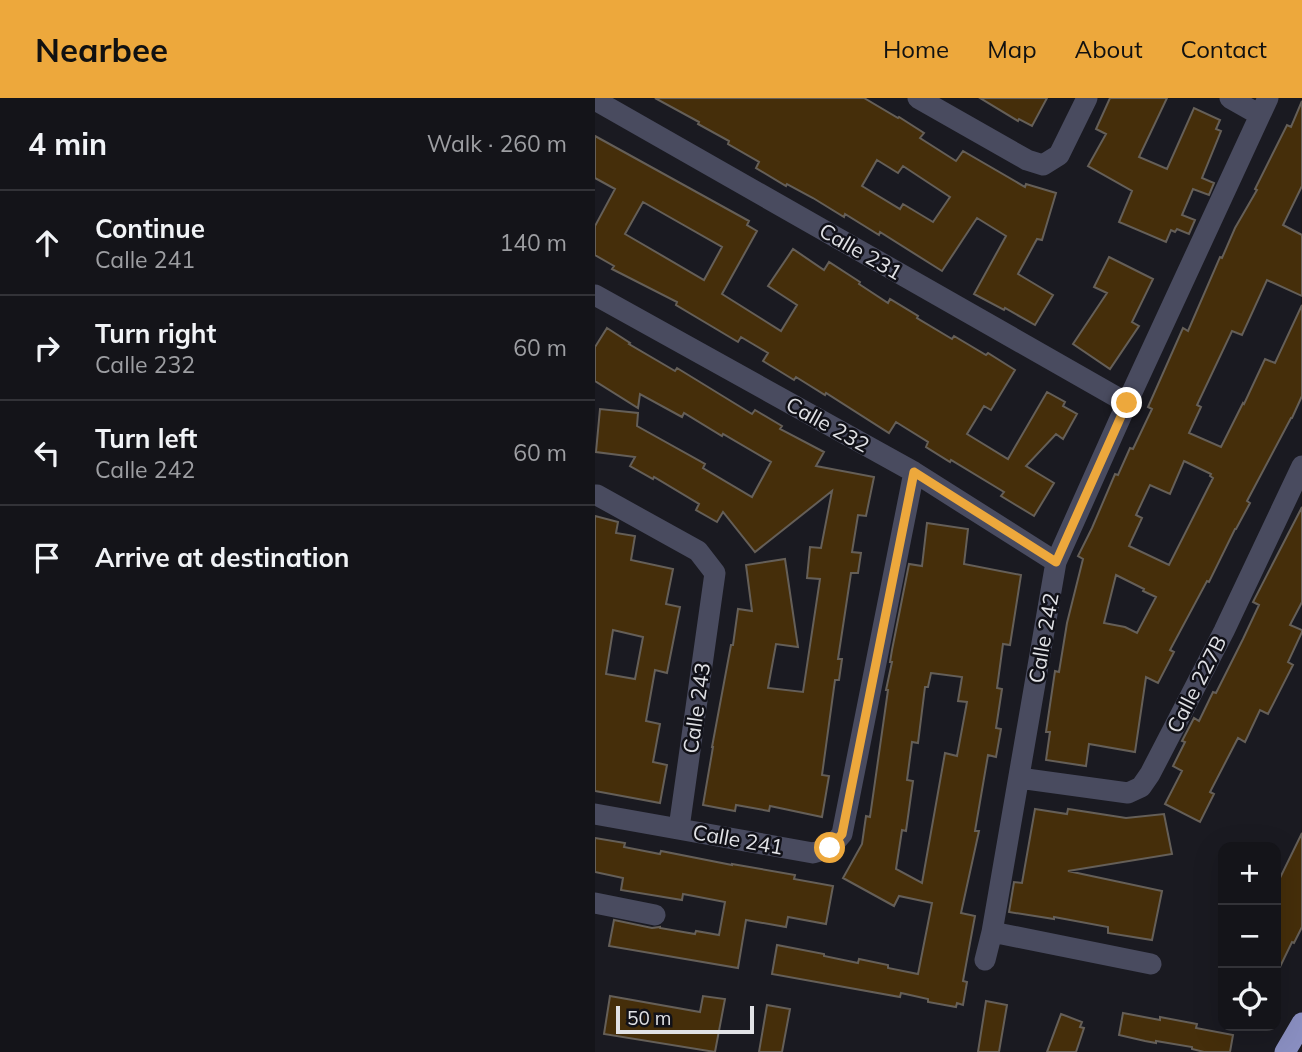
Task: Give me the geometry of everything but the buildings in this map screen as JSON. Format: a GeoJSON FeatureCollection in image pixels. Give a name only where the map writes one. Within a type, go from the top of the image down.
{"type":"FeatureCollection","features":[{"type":"Feature","properties":{"kind":"highway"},"geometry":{"type":"LineString","coordinates":[[1285,1052],[1302,1023]]}},
{"type":"Feature","properties":{"kind":"street"},"geometry":{"type":"LineString","coordinates":[[918,98],[1027,160],[1043,165],[1059,155],[1087,98]]}},
{"type":"Feature","properties":{"kind":"street"},"geometry":{"type":"LineString","coordinates":[[1230,98],[1264,107]]}},
{"type":"Feature","properties":{"kind":"street","name":"Calle 231"},"geometry":{"type":"LineString","coordinates":[[595,100],[1127,403]]}},
{"type":"Feature","properties":{"kind":"street","name":"Calle 242"},"geometry":{"type":"LineString","coordinates":[[985,960],[1056,562],[1264,107]]}},
{"type":"Feature","properties":{"kind":"street","name":"Calle 232"},"geometry":{"type":"LineString","coordinates":[[595,295],[914,472],[1056,562]]}},
{"type":"Feature","properties":{"kind":"street","name":"Calle 227B"},"geometry":{"type":"LineString","coordinates":[[1019,778],[1128,793],[1142,788],[1224,631],[1302,466]]}},
{"type":"Feature","properties":{"kind":"street","name":"Calle 241"},"geometry":{"type":"LineString","coordinates":[[595,814],[813,853],[830,848],[842,834],[914,472]]}},
{"type":"Feature","properties":{"kind":"street","name":"Calle 243"},"geometry":{"type":"LineString","coordinates":[[595,495],[698,551],[715,573],[678,828]]}},
{"type":"Feature","properties":{"kind":"street"},"geometry":{"type":"LineString","coordinates":[[595,903],[655,915]]}},
{"type":"Feature","properties":{"kind":"street"},"geometry":{"type":"LineString","coordinates":[[992,932],[1151,964]]}},
{"type":"Feature","properties":{"kind":"route"},"geometry":{"type":"LineString","coordinates":[[830,848],[842,834],[914,472],[1056,562],[1127,403]]}}]}
